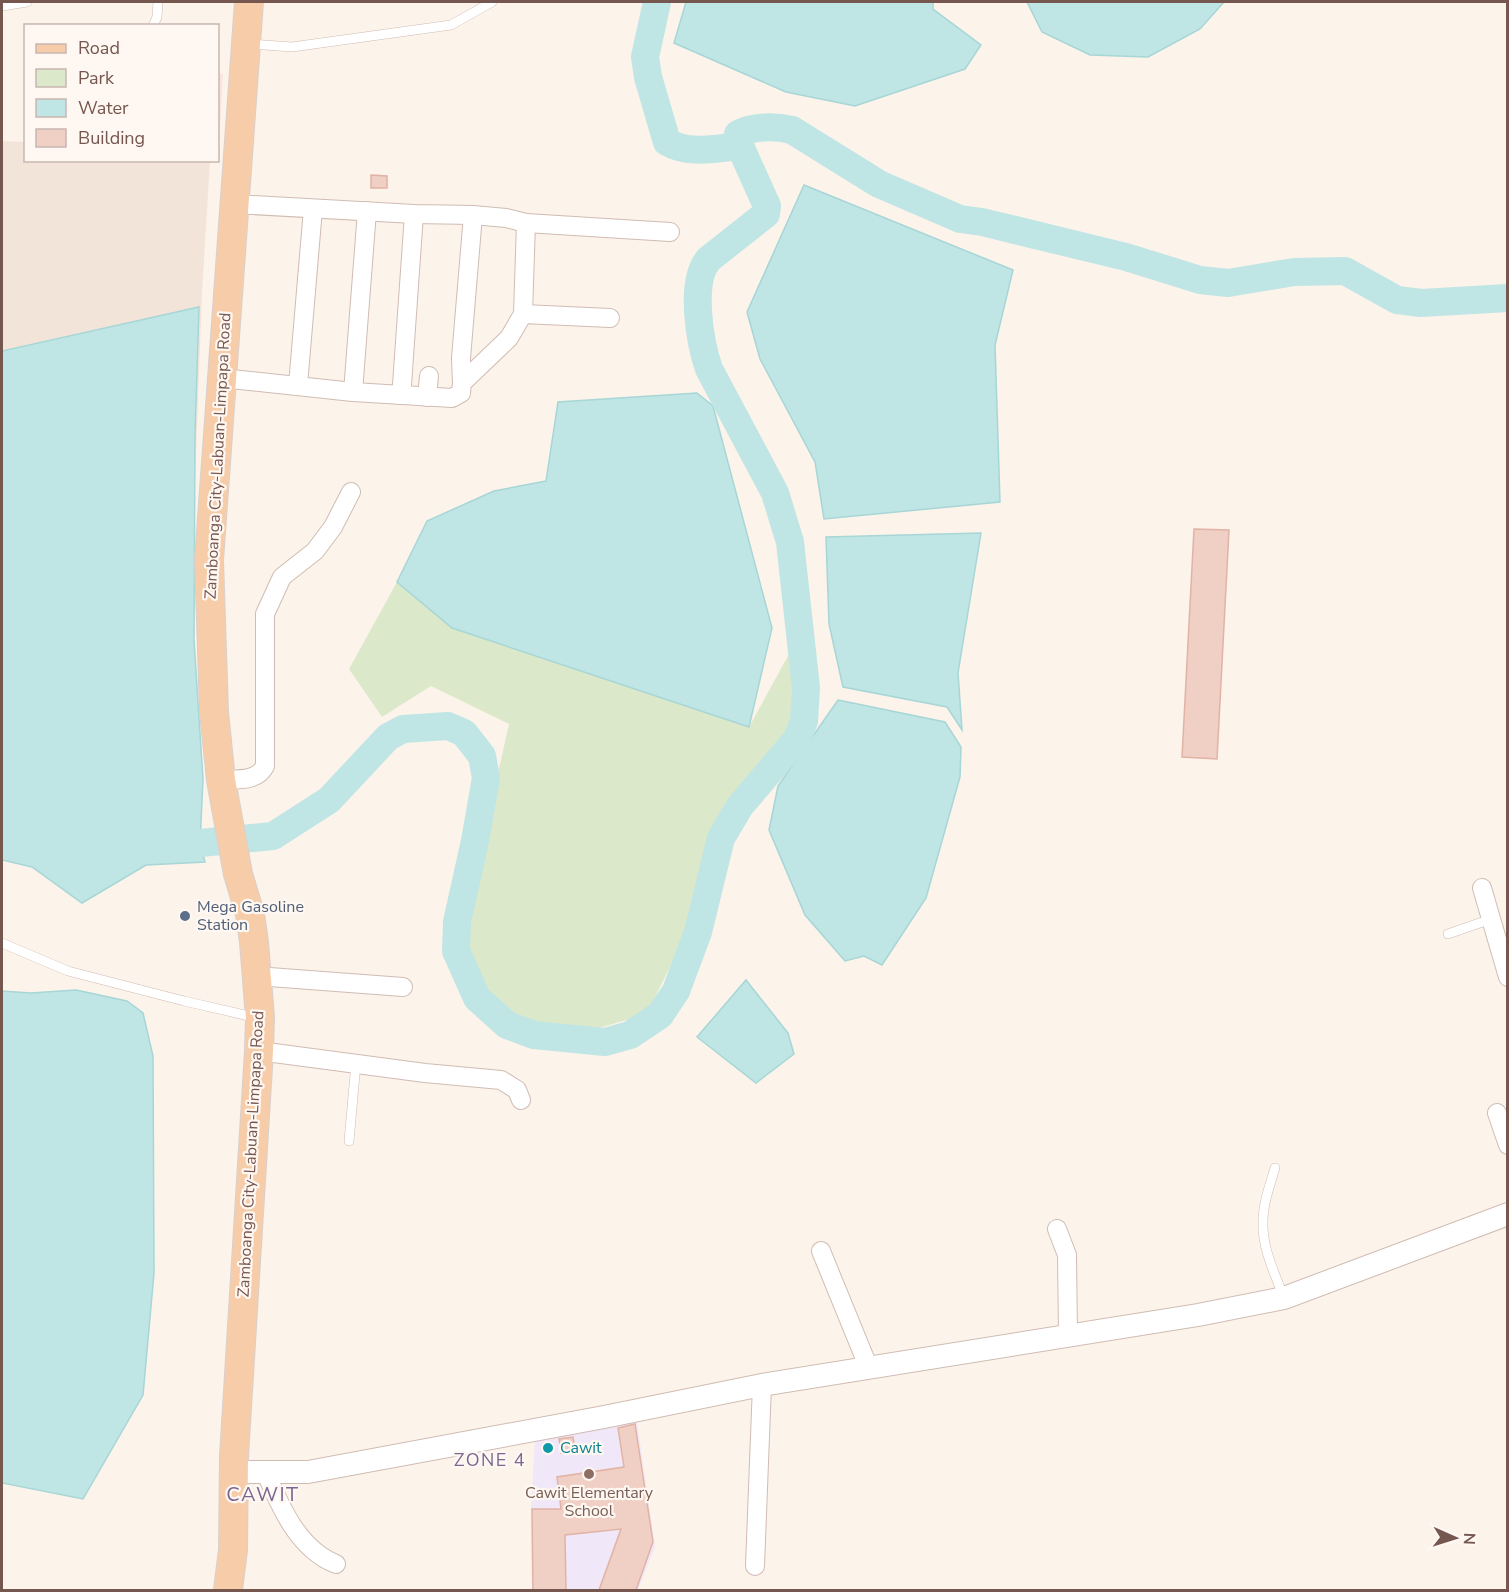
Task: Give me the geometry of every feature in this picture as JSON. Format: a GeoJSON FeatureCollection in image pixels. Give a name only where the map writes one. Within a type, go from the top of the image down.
{"type":"FeatureCollection","features":[{"type":"Feature","properties":{"kind":"main road","name":"Zamboanga City-Labuan-Limpapa Road"},"geometry":{"type":"LineString","coordinates":[[228,1590],[233,1550],[233,1472],[260,1018],[250,914],[238,874],[224,793],[214,712],[210,560],[249,2]]}},
{"type":"Feature","properties":{"kind":"street"},"geometry":{"type":"LineString","coordinates":[[234,204],[473,215],[506,218],[526,223],[670,232]]}},
{"type":"Feature","properties":{"kind":"street"},"geometry":{"type":"LineString","coordinates":[[298,385],[313,209]]}},
{"type":"Feature","properties":{"kind":"street"},"geometry":{"type":"LineString","coordinates":[[353,392],[367,211]]}},
{"type":"Feature","properties":{"kind":"street"},"geometry":{"type":"LineString","coordinates":[[400,395],[414,214]]}},
{"type":"Feature","properties":{"kind":"street"},"geometry":{"type":"LineString","coordinates":[[222,378],[353,392],[427,397],[452,398],[461,393],[461,358],[473,215]]}},
{"type":"Feature","properties":{"kind":"street"},"geometry":{"type":"LineString","coordinates":[[462,383],[509,338],[523,314],[526,223]]}},
{"type":"Feature","properties":{"kind":"street"},"geometry":{"type":"LineString","coordinates":[[523,314],[610,318]]}},
{"type":"Feature","properties":{"kind":"street"},"geometry":{"type":"LineString","coordinates":[[427,397],[429,376]]}},
{"type":"Feature","properties":{"kind":"street"},"geometry":{"type":"LineString","coordinates":[[224,793],[260,775],[266,766],[265,615],[282,577],[315,551],[333,527],[351,492]]}},
{"type":"Feature","properties":{"kind":"street"},"geometry":{"type":"LineString","coordinates":[[1482,888],[1508,977]]}},
{"type":"Feature","properties":{"kind":"street"},"geometry":{"type":"LineString","coordinates":[[256,976],[403,987]]}},
{"type":"Feature","properties":{"kind":"street"},"geometry":{"type":"LineString","coordinates":[[259,1051],[425,1073],[501,1080],[517,1090],[521,1100]]}},
{"type":"Feature","properties":{"kind":"street"},"geometry":{"type":"LineString","coordinates":[[1497,1113],[1508,1145]]}},
{"type":"Feature","properties":{"kind":"street"},"geometry":{"type":"LineString","coordinates":[[233,1472],[308,1472],[868,1366],[1198,1315],[1284,1298],[1508,1214]]}},
{"type":"Feature","properties":{"kind":"street"},"geometry":{"type":"LineString","coordinates":[[1057,1229],[1066,1255],[1068,1335]]}},
{"type":"Feature","properties":{"kind":"street"},"geometry":{"type":"LineString","coordinates":[[821,1251],[868,1366]]}},
{"type":"Feature","properties":{"kind":"street"},"geometry":{"type":"LineString","coordinates":[[755,1566],[762,1385]]}},
{"type":"Feature","properties":{"kind":"street"},"geometry":{"type":"LineString","coordinates":[[265,1471],[290,1521],[315,1553],[336,1564]]}},
{"type":"Feature","properties":{"kind":"lane"},"geometry":{"type":"LineString","coordinates":[[2,6],[27,2]]}},
{"type":"Feature","properties":{"kind":"lane"},"geometry":{"type":"LineString","coordinates":[[154,24],[158,2]]}},
{"type":"Feature","properties":{"kind":"lane"},"geometry":{"type":"LineString","coordinates":[[245,44],[292,47],[452,25],[492,2]]}},
{"type":"Feature","properties":{"kind":"lane"},"geometry":{"type":"LineString","coordinates":[[1448,934],[1491,919]]}},
{"type":"Feature","properties":{"kind":"lane"},"geometry":{"type":"LineString","coordinates":[[2,943],[68,971],[193,1004],[260,1018]]}},
{"type":"Feature","properties":{"kind":"lane"},"geometry":{"type":"LineString","coordinates":[[349,1141],[356,1063]]}},
{"type":"Feature","properties":{"kind":"lane"},"geometry":{"type":"LineString","coordinates":[[1275,1168],[1267,1195],[1263,1223],[1268,1257],[1284,1298]]}},
{"type":"Feature","properties":{"kind":"shaded area"},"geometry":{"type":"Polygon","coordinates":[[[219,73],[223,74],[219,141],[219,73]]]}},
{"type":"Feature","properties":{"kind":"shaded area"},"geometry":{"type":"Polygon","coordinates":[[[2,141],[24,142],[24,162],[210,162],[202,292],[191,591],[2,399],[2,141]]]}},
{"type":"Feature","properties":{"kind":"shaded area","name":"Cawit Elementary School"},"geometry":{"type":"Polygon","coordinates":[[[637,1422],[655,1547],[638,1590],[532,1590],[531,1507],[535,1441],[637,1422]]]}},
{"type":"Feature","properties":{"kind":"green space"},"geometry":{"type":"Polygon","coordinates":[[[397,582],[452,628],[749,727],[794,645],[801,696],[788,731],[715,830],[678,950],[647,1014],[585,1032],[506,1015],[469,963],[470,899],[509,724],[431,686],[382,717],[349,669],[397,582]]]}},
{"type":"Feature","properties":{"kind":"water"},"geometry":{"type":"Polygon","coordinates":[[[686,2],[933,2],[933,9],[981,45],[965,69],[855,106],[786,92],[674,43],[686,2]]]}},
{"type":"Feature","properties":{"kind":"water"},"geometry":{"type":"Polygon","coordinates":[[[1027,2],[1224,2],[1200,29],[1148,57],[1090,55],[1042,32],[1027,2]]]}},
{"type":"Feature","properties":{"kind":"water"},"geometry":{"type":"Polygon","coordinates":[[[804,185],[1013,270],[995,345],[1000,502],[824,519],[815,462],[760,359],[747,312],[804,185]]]}},
{"type":"Feature","properties":{"kind":"water"},"geometry":{"type":"Polygon","coordinates":[[[199,307],[195,434],[194,640],[203,779],[200,843],[205,862],[146,865],[82,903],[32,867],[2,860],[2,351],[199,307]]]}},
{"type":"Feature","properties":{"kind":"water"},"geometry":{"type":"Polygon","coordinates":[[[697,393],[713,406],[772,628],[749,727],[452,628],[397,582],[427,521],[494,491],[546,481],[558,402],[697,393]]]}},
{"type":"Feature","properties":{"kind":"water"},"geometry":{"type":"Polygon","coordinates":[[[981,533],[958,673],[962,730],[947,707],[843,687],[829,624],[826,537],[981,533]]]}},
{"type":"Feature","properties":{"kind":"water"},"geometry":{"type":"Polygon","coordinates":[[[838,700],[945,722],[961,747],[960,777],[926,898],[882,965],[864,956],[845,961],[805,915],[769,830],[778,786],[838,700]]]}},
{"type":"Feature","properties":{"kind":"water"},"geometry":{"type":"Polygon","coordinates":[[[746,980],[788,1033],[794,1054],[756,1083],[697,1037],[746,980]]]}},
{"type":"Feature","properties":{"kind":"water"},"geometry":{"type":"Polygon","coordinates":[[[76,990],[127,1001],[143,1013],[153,1056],[154,1273],[143,1395],[83,1499],[2,1483],[2,991],[31,993],[76,990]]]}},
{"type":"Feature","properties":{"kind":"building"},"geometry":{"type":"Polygon","coordinates":[[[371,175],[387,176],[387,188],[371,188],[371,175]]]}},
{"type":"Feature","properties":{"kind":"building"},"geometry":{"type":"Polygon","coordinates":[[[1194,529],[1229,530],[1217,759],[1182,757],[1194,529]]]}},
{"type":"Feature","properties":{"kind":"building"},"geometry":{"type":"Polygon","coordinates":[[[635,1424],[653,1542],[636,1590],[599,1590],[621,1529],[565,1535],[566,1590],[533,1590],[532,1509],[561,1509],[557,1477],[624,1467],[618,1428],[635,1424]]]}},
{"type":"Feature","properties":{"kind":"building"},"geometry":{"type":"Polygon","coordinates":[[[573,1437],[575,1450],[561,1453],[559,1439],[573,1437]]]}},
{"type":"Feature","properties":{"kind":"waterway"},"geometry":{"type":"LineString","coordinates":[[657,2],[645,57],[648,77],[667,142],[693,150],[740,146]]}},
{"type":"Feature","properties":{"kind":"waterway"},"geometry":{"type":"LineString","coordinates":[[200,843],[273,836],[329,800],[388,737],[403,729],[448,726],[464,733],[482,756],[486,778],[457,922],[456,951],[477,998],[507,1025],[534,1035],[605,1042],[630,1035],[660,1015],[676,991],[698,932],[721,838],[740,806],[797,739],[804,721],[806,688],[790,542],[775,493],[709,369],[702,344],[698,312],[699,282],[709,259],[766,214],[767,206],[740,146],[738,134],[744,131],[764,127],[792,130],[879,184],[960,219],[982,222],[1126,257],[1200,280],[1228,283],[1294,272],[1345,271],[1397,300],[1421,303],[1508,298]]}},
{"type":"Feature","properties":{"kind":"place","name":"Mega Gasoline Station"},"geometry":{"type":"Point","coordinates":[185,916]}},
{"type":"Feature","properties":{"kind":"place","name":"Cawit"},"geometry":{"type":"Point","coordinates":[548,1448]}},
{"type":"Feature","properties":{"kind":"place","name":"Cawit Elementary School"},"geometry":{"type":"Point","coordinates":[589,1474]}},
{"type":"Feature","properties":{"kind":"district","name":"ZONE 4"},"geometry":{"type":"Point","coordinates":[490,1460]}},
{"type":"Feature","properties":{"kind":"district","name":"CAWIT"},"geometry":{"type":"Point","coordinates":[263,1494]}}]}
